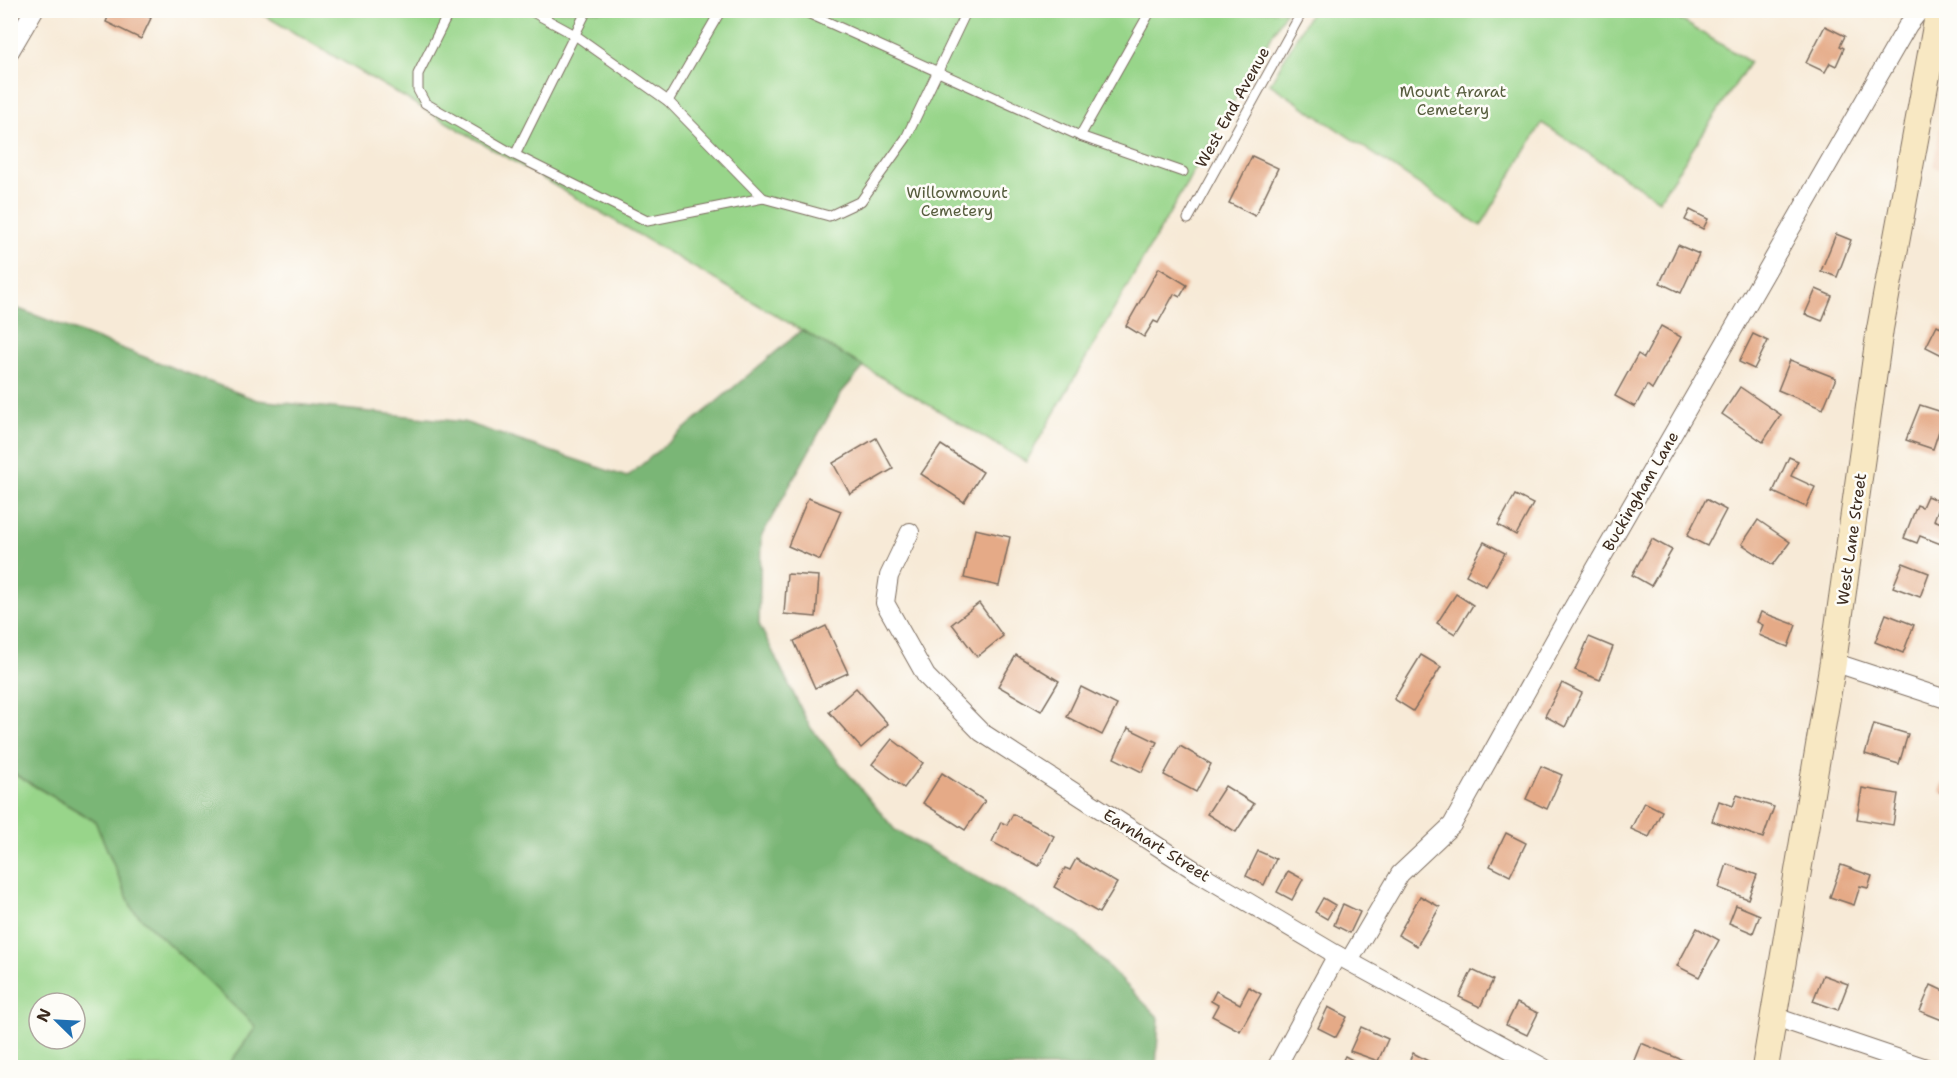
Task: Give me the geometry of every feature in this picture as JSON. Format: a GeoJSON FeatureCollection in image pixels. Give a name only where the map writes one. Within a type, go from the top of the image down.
{"type":"FeatureCollection","features":[{"type":"Feature","properties":{"kind":"street"},"geometry":{"type":"LineString","coordinates":[[10,51],[34,10]]}},
{"type":"Feature","properties":{"kind":"street","name":"Buckingham Lane"},"geometry":{"type":"LineString","coordinates":[[1276,1068],[1343,958],[1400,874],[1452,825],[1591,576],[1908,25],[1920,10]]}},
{"type":"Feature","properties":{"kind":"street","name":"West Lane Street"},"geometry":{"type":"LineString","coordinates":[[1765,1068],[1833,662],[1880,329],[1939,10]]}},
{"type":"Feature","properties":{"kind":"street","name":"Earnhart Street"},"geometry":{"type":"LineString","coordinates":[[909,532],[889,576],[885,603],[926,676],[981,732],[1199,873],[1343,958],[1544,1068]]}},
{"type":"Feature","properties":{"kind":"street"},"geometry":{"type":"LineString","coordinates":[[1833,662],[1947,699]]}},
{"type":"Feature","properties":{"kind":"street"},"geometry":{"type":"LineString","coordinates":[[1775,1017],[1926,1068]]}},
{"type":"Feature","properties":{"kind":"lane"},"geometry":{"type":"LineString","coordinates":[[450,10],[418,74],[418,90],[425,103],[515,155],[646,221],[763,198],[829,216],[861,201],[906,138],[967,10]]}},
{"type":"Feature","properties":{"kind":"lane"},"geometry":{"type":"LineString","coordinates":[[528,10],[575,35],[668,101],[763,198]]}},
{"type":"Feature","properties":{"kind":"lane"},"geometry":{"type":"LineString","coordinates":[[515,155],[587,10]]}},
{"type":"Feature","properties":{"kind":"lane"},"geometry":{"type":"LineString","coordinates":[[668,101],[721,10]]}},
{"type":"Feature","properties":{"kind":"lane"},"geometry":{"type":"LineString","coordinates":[[801,10],[938,74],[1080,136],[1183,172]]}},
{"type":"Feature","properties":{"kind":"lane"},"geometry":{"type":"LineString","coordinates":[[1080,136],[1151,10]]}},
{"type":"Feature","properties":{"kind":"lane","name":"West End Avenue"},"geometry":{"type":"LineString","coordinates":[[1188,219],[1303,10]]}},
{"type":"Feature","properties":{"kind":"shaded area"},"geometry":{"type":"Polygon","coordinates":[[[1946,95],[1946,173],[1933,166],[1946,95]]]}},
{"type":"Feature","properties":{"kind":"green space","name":"Mount Ararat Cemetery"},"geometry":{"type":"Polygon","coordinates":[[[1312,10],[1666,11],[1750,62],[1659,200],[1542,123],[1481,226],[1270,84],[1312,10]]]}},
{"type":"Feature","properties":{"kind":"green space","name":"Willowmount Cemetery"},"geometry":{"type":"Polygon","coordinates":[[[257,11],[1286,11],[1026,462],[257,11]]]}},
{"type":"Feature","properties":{"kind":"green space"},"geometry":{"type":"Polygon","coordinates":[[[11,306],[257,400],[464,422],[627,477],[802,330],[864,367],[842,392],[761,537],[759,624],[810,727],[895,830],[1075,933],[1159,1018],[1156,1067],[227,1067],[256,1027],[133,910],[95,821],[11,772],[11,306]]]}},
{"type":"Feature","properties":{"kind":"green space"},"geometry":{"type":"Polygon","coordinates":[[[10,772],[95,821],[133,910],[257,1027],[227,1067],[11,1067],[10,772]]]}},
{"type":"Feature","properties":{"kind":"building"},"geometry":{"type":"Polygon","coordinates":[[[111,10],[135,10],[151,18],[141,39],[106,22],[111,10]]]}},
{"type":"Feature","properties":{"kind":"building"},"geometry":{"type":"Polygon","coordinates":[[[1825,26],[1845,36],[1840,46],[1844,48],[1836,66],[1830,63],[1825,72],[1806,63],[1825,26]]]}},
{"type":"Feature","properties":{"kind":"building"},"geometry":{"type":"Polygon","coordinates":[[[1252,156],[1278,168],[1255,216],[1229,203],[1252,156]]]}},
{"type":"Feature","properties":{"kind":"building"},"geometry":{"type":"Polygon","coordinates":[[[1690,210],[1708,219],[1703,229],[1685,220],[1690,210]]]}},
{"type":"Feature","properties":{"kind":"building"},"geometry":{"type":"Polygon","coordinates":[[[1836,234],[1851,240],[1837,277],[1821,271],[1836,234]]]}},
{"type":"Feature","properties":{"kind":"building"},"geometry":{"type":"Polygon","coordinates":[[[1678,245],[1699,254],[1681,293],[1660,283],[1678,245]]]}},
{"type":"Feature","properties":{"kind":"building"},"geometry":{"type":"Polygon","coordinates":[[[1159,268],[1187,285],[1180,297],[1174,294],[1158,323],[1154,321],[1144,337],[1126,326],[1159,268]]]}},
{"type":"Feature","properties":{"kind":"building"},"geometry":{"type":"Polygon","coordinates":[[[1816,289],[1832,296],[1822,321],[1805,314],[1816,289]]]}},
{"type":"Feature","properties":{"kind":"building"},"geometry":{"type":"Polygon","coordinates":[[[1937,325],[1946,330],[1946,357],[1926,347],[1937,325]]]}},
{"type":"Feature","properties":{"kind":"building"},"geometry":{"type":"Polygon","coordinates":[[[1661,326],[1681,337],[1652,389],[1647,385],[1635,407],[1615,396],[1638,354],[1644,358],[1661,326]]]}},
{"type":"Feature","properties":{"kind":"building"},"geometry":{"type":"Polygon","coordinates":[[[1753,334],[1768,341],[1754,369],[1739,362],[1753,334]]]}},
{"type":"Feature","properties":{"kind":"building"},"geometry":{"type":"Polygon","coordinates":[[[1790,360],[1836,378],[1823,409],[1778,390],[1790,360]]]}},
{"type":"Feature","properties":{"kind":"building"},"geometry":{"type":"Polygon","coordinates":[[[1740,387],[1781,415],[1763,442],[1722,414],[1740,387]]]}},
{"type":"Feature","properties":{"kind":"building"},"geometry":{"type":"Polygon","coordinates":[[[1920,405],[1945,413],[1933,449],[1906,440],[1920,405]]]}},
{"type":"Feature","properties":{"kind":"building"},"geometry":{"type":"Polygon","coordinates":[[[876,438],[893,469],[850,494],[833,463],[876,438]]]}},
{"type":"Feature","properties":{"kind":"building"},"geometry":{"type":"Polygon","coordinates":[[[941,445],[983,472],[964,502],[921,474],[941,445]]]}},
{"type":"Feature","properties":{"kind":"building"},"geometry":{"type":"Polygon","coordinates":[[[1789,457],[1798,461],[1791,476],[1815,487],[1806,507],[1773,492],[1789,457]]]}},
{"type":"Feature","properties":{"kind":"building"},"geometry":{"type":"Polygon","coordinates":[[[1515,495],[1533,504],[1516,535],[1498,525],[1515,495]]]}},
{"type":"Feature","properties":{"kind":"building"},"geometry":{"type":"Polygon","coordinates":[[[1927,496],[1941,502],[1934,520],[1946,525],[1946,546],[1920,536],[1917,543],[1904,538],[1917,505],[1922,507],[1927,496]]]}},
{"type":"Feature","properties":{"kind":"building"},"geometry":{"type":"Polygon","coordinates":[[[808,498],[841,511],[820,560],[788,546],[808,498]]]}},
{"type":"Feature","properties":{"kind":"building"},"geometry":{"type":"Polygon","coordinates":[[[1706,499],[1726,510],[1707,546],[1687,536],[1706,499]]]}},
{"type":"Feature","properties":{"kind":"building"},"geometry":{"type":"Polygon","coordinates":[[[1758,520],[1790,542],[1773,565],[1742,544],[1758,520]]]}},
{"type":"Feature","properties":{"kind":"building"},"geometry":{"type":"Polygon","coordinates":[[[975,529],[1010,537],[999,586],[964,578],[975,529]]]}},
{"type":"Feature","properties":{"kind":"building"},"geometry":{"type":"Polygon","coordinates":[[[1652,539],[1672,550],[1651,586],[1632,575],[1652,539]]]}},
{"type":"Feature","properties":{"kind":"building"},"geometry":{"type":"Polygon","coordinates":[[[1484,542],[1505,553],[1486,586],[1466,575],[1484,542]]]}},
{"type":"Feature","properties":{"kind":"building"},"geometry":{"type":"Polygon","coordinates":[[[1903,563],[1929,573],[1920,597],[1893,587],[1903,563]]]}},
{"type":"Feature","properties":{"kind":"building"},"geometry":{"type":"Polygon","coordinates":[[[787,574],[819,576],[816,617],[784,614],[787,574]]]}},
{"type":"Feature","properties":{"kind":"building"},"geometry":{"type":"Polygon","coordinates":[[[1456,594],[1473,605],[1455,634],[1437,623],[1456,594]]]}},
{"type":"Feature","properties":{"kind":"building"},"geometry":{"type":"Polygon","coordinates":[[[979,603],[1003,636],[977,657],[952,624],[979,603]]]}},
{"type":"Feature","properties":{"kind":"building"},"geometry":{"type":"Polygon","coordinates":[[[1761,612],[1796,625],[1788,647],[1759,635],[1763,625],[1757,622],[1761,612]]]}},
{"type":"Feature","properties":{"kind":"building"},"geometry":{"type":"Polygon","coordinates":[[[1886,614],[1914,625],[1903,653],[1875,642],[1886,614]]]}},
{"type":"Feature","properties":{"kind":"building"},"geometry":{"type":"Polygon","coordinates":[[[826,626],[848,673],[815,688],[794,641],[826,626]]]}},
{"type":"Feature","properties":{"kind":"building"},"geometry":{"type":"Polygon","coordinates":[[[1589,637],[1613,647],[1600,680],[1575,670],[1589,637]]]}},
{"type":"Feature","properties":{"kind":"building"},"geometry":{"type":"Polygon","coordinates":[[[1016,655],[1059,681],[1041,711],[998,686],[1016,655]]]}},
{"type":"Feature","properties":{"kind":"building"},"geometry":{"type":"Polygon","coordinates":[[[1421,655],[1441,667],[1413,711],[1394,699],[1421,655]]]}},
{"type":"Feature","properties":{"kind":"building"},"geometry":{"type":"Polygon","coordinates":[[[1562,683],[1582,693],[1565,727],[1545,716],[1562,683]]]}},
{"type":"Feature","properties":{"kind":"building"},"geometry":{"type":"Polygon","coordinates":[[[1081,687],[1117,705],[1102,735],[1067,717],[1081,687]]]}},
{"type":"Feature","properties":{"kind":"building"},"geometry":{"type":"Polygon","coordinates":[[[856,688],[888,724],[861,748],[829,712],[856,688]]]}},
{"type":"Feature","properties":{"kind":"building"},"geometry":{"type":"Polygon","coordinates":[[[1874,724],[1908,734],[1899,764],[1865,754],[1874,724]]]}},
{"type":"Feature","properties":{"kind":"building"},"geometry":{"type":"Polygon","coordinates":[[[1128,728],[1157,742],[1142,772],[1114,758],[1128,728]]]}},
{"type":"Feature","properties":{"kind":"building"},"geometry":{"type":"Polygon","coordinates":[[[892,739],[923,763],[904,788],[872,764],[892,739]]]}},
{"type":"Feature","properties":{"kind":"building"},"geometry":{"type":"Polygon","coordinates":[[[1180,746],[1211,764],[1196,792],[1164,775],[1180,746]]]}},
{"type":"Feature","properties":{"kind":"building"},"geometry":{"type":"Polygon","coordinates":[[[1541,766],[1562,775],[1547,809],[1526,799],[1541,766]]]}},
{"type":"Feature","properties":{"kind":"building"},"geometry":{"type":"Polygon","coordinates":[[[942,773],[985,801],[965,830],[923,803],[942,773]]]}},
{"type":"Feature","properties":{"kind":"building"},"geometry":{"type":"Polygon","coordinates":[[[1946,775],[1946,795],[1940,792],[1946,775]]]}},
{"type":"Feature","properties":{"kind":"building"},"geometry":{"type":"Polygon","coordinates":[[[1225,786],[1254,804],[1236,832],[1207,814],[1225,786]]]}},
{"type":"Feature","properties":{"kind":"building"},"geometry":{"type":"Polygon","coordinates":[[[1862,788],[1898,794],[1893,825],[1857,819],[1862,788]]]}},
{"type":"Feature","properties":{"kind":"building"},"geometry":{"type":"Polygon","coordinates":[[[1737,795],[1774,807],[1763,838],[1712,821],[1719,801],[1733,806],[1737,795]]]}},
{"type":"Feature","properties":{"kind":"building"},"geometry":{"type":"Polygon","coordinates":[[[1644,802],[1662,811],[1649,837],[1631,829],[1644,802]]]}},
{"type":"Feature","properties":{"kind":"building"},"geometry":{"type":"Polygon","coordinates":[[[1013,814],[1054,836],[1039,866],[992,842],[1001,822],[1007,825],[1013,814]]]}},
{"type":"Feature","properties":{"kind":"building"},"geometry":{"type":"Polygon","coordinates":[[[1506,833],[1526,843],[1510,876],[1490,866],[1506,833]]]}},
{"type":"Feature","properties":{"kind":"building"},"geometry":{"type":"Polygon","coordinates":[[[1258,851],[1276,859],[1264,885],[1246,876],[1258,851]]]}},
{"type":"Feature","properties":{"kind":"building"},"geometry":{"type":"Polygon","coordinates":[[[1076,859],[1117,883],[1099,913],[1054,887],[1065,868],[1070,870],[1076,859]]]}},
{"type":"Feature","properties":{"kind":"building"},"geometry":{"type":"Polygon","coordinates":[[[1727,864],[1757,875],[1748,899],[1719,888],[1727,864]]]}},
{"type":"Feature","properties":{"kind":"building"},"geometry":{"type":"Polygon","coordinates":[[[1841,865],[1872,876],[1868,888],[1860,886],[1854,905],[1830,897],[1841,865]]]}},
{"type":"Feature","properties":{"kind":"building"},"geometry":{"type":"Polygon","coordinates":[[[1288,871],[1303,879],[1292,900],[1277,892],[1288,871]]]}},
{"type":"Feature","properties":{"kind":"building"},"geometry":{"type":"Polygon","coordinates":[[[1420,896],[1440,907],[1417,946],[1398,935],[1420,896]]]}},
{"type":"Feature","properties":{"kind":"building"},"geometry":{"type":"Polygon","coordinates":[[[1323,898],[1335,905],[1327,919],[1315,912],[1323,898]]]}},
{"type":"Feature","properties":{"kind":"building"},"geometry":{"type":"Polygon","coordinates":[[[1343,904],[1360,912],[1350,933],[1334,925],[1343,904]]]}},
{"type":"Feature","properties":{"kind":"building"},"geometry":{"type":"Polygon","coordinates":[[[1736,905],[1760,915],[1753,933],[1729,923],[1736,905]]]}},
{"type":"Feature","properties":{"kind":"building"},"geometry":{"type":"Polygon","coordinates":[[[1697,928],[1719,940],[1699,977],[1677,966],[1697,928]]]}},
{"type":"Feature","properties":{"kind":"building"},"geometry":{"type":"Polygon","coordinates":[[[1472,970],[1493,980],[1480,1007],[1459,997],[1472,970]]]}},
{"type":"Feature","properties":{"kind":"building"},"geometry":{"type":"Polygon","coordinates":[[[1823,975],[1848,984],[1838,1010],[1813,1001],[1823,975]]]}},
{"type":"Feature","properties":{"kind":"building"},"geometry":{"type":"Polygon","coordinates":[[[1931,985],[1946,992],[1946,1010],[1942,1020],[1920,1011],[1931,985]]]}},
{"type":"Feature","properties":{"kind":"building"},"geometry":{"type":"Polygon","coordinates":[[[1249,987],[1261,994],[1240,1031],[1212,1016],[1218,1005],[1211,1001],[1216,991],[1240,1004],[1249,987]]]}},
{"type":"Feature","properties":{"kind":"building"},"geometry":{"type":"Polygon","coordinates":[[[1517,1003],[1538,1013],[1527,1035],[1506,1025],[1517,1003]]]}},
{"type":"Feature","properties":{"kind":"building"},"geometry":{"type":"Polygon","coordinates":[[[1328,1007],[1347,1017],[1336,1037],[1318,1028],[1328,1007]]]}},
{"type":"Feature","properties":{"kind":"building"},"geometry":{"type":"Polygon","coordinates":[[[1361,1027],[1388,1039],[1378,1061],[1350,1051],[1361,1027]]]}},
{"type":"Feature","properties":{"kind":"building"},"geometry":{"type":"Polygon","coordinates":[[[1641,1043],[1687,1062],[1684,1068],[1644,1068],[1633,1063],[1641,1043]]]}},
{"type":"Feature","properties":{"kind":"building"},"geometry":{"type":"Polygon","coordinates":[[[1413,1053],[1441,1068],[1406,1068],[1413,1053]]]}},
{"type":"Feature","properties":{"kind":"building"},"geometry":{"type":"Polygon","coordinates":[[[1345,1056],[1360,1064],[1358,1068],[1339,1068],[1345,1056]]]}}]}
